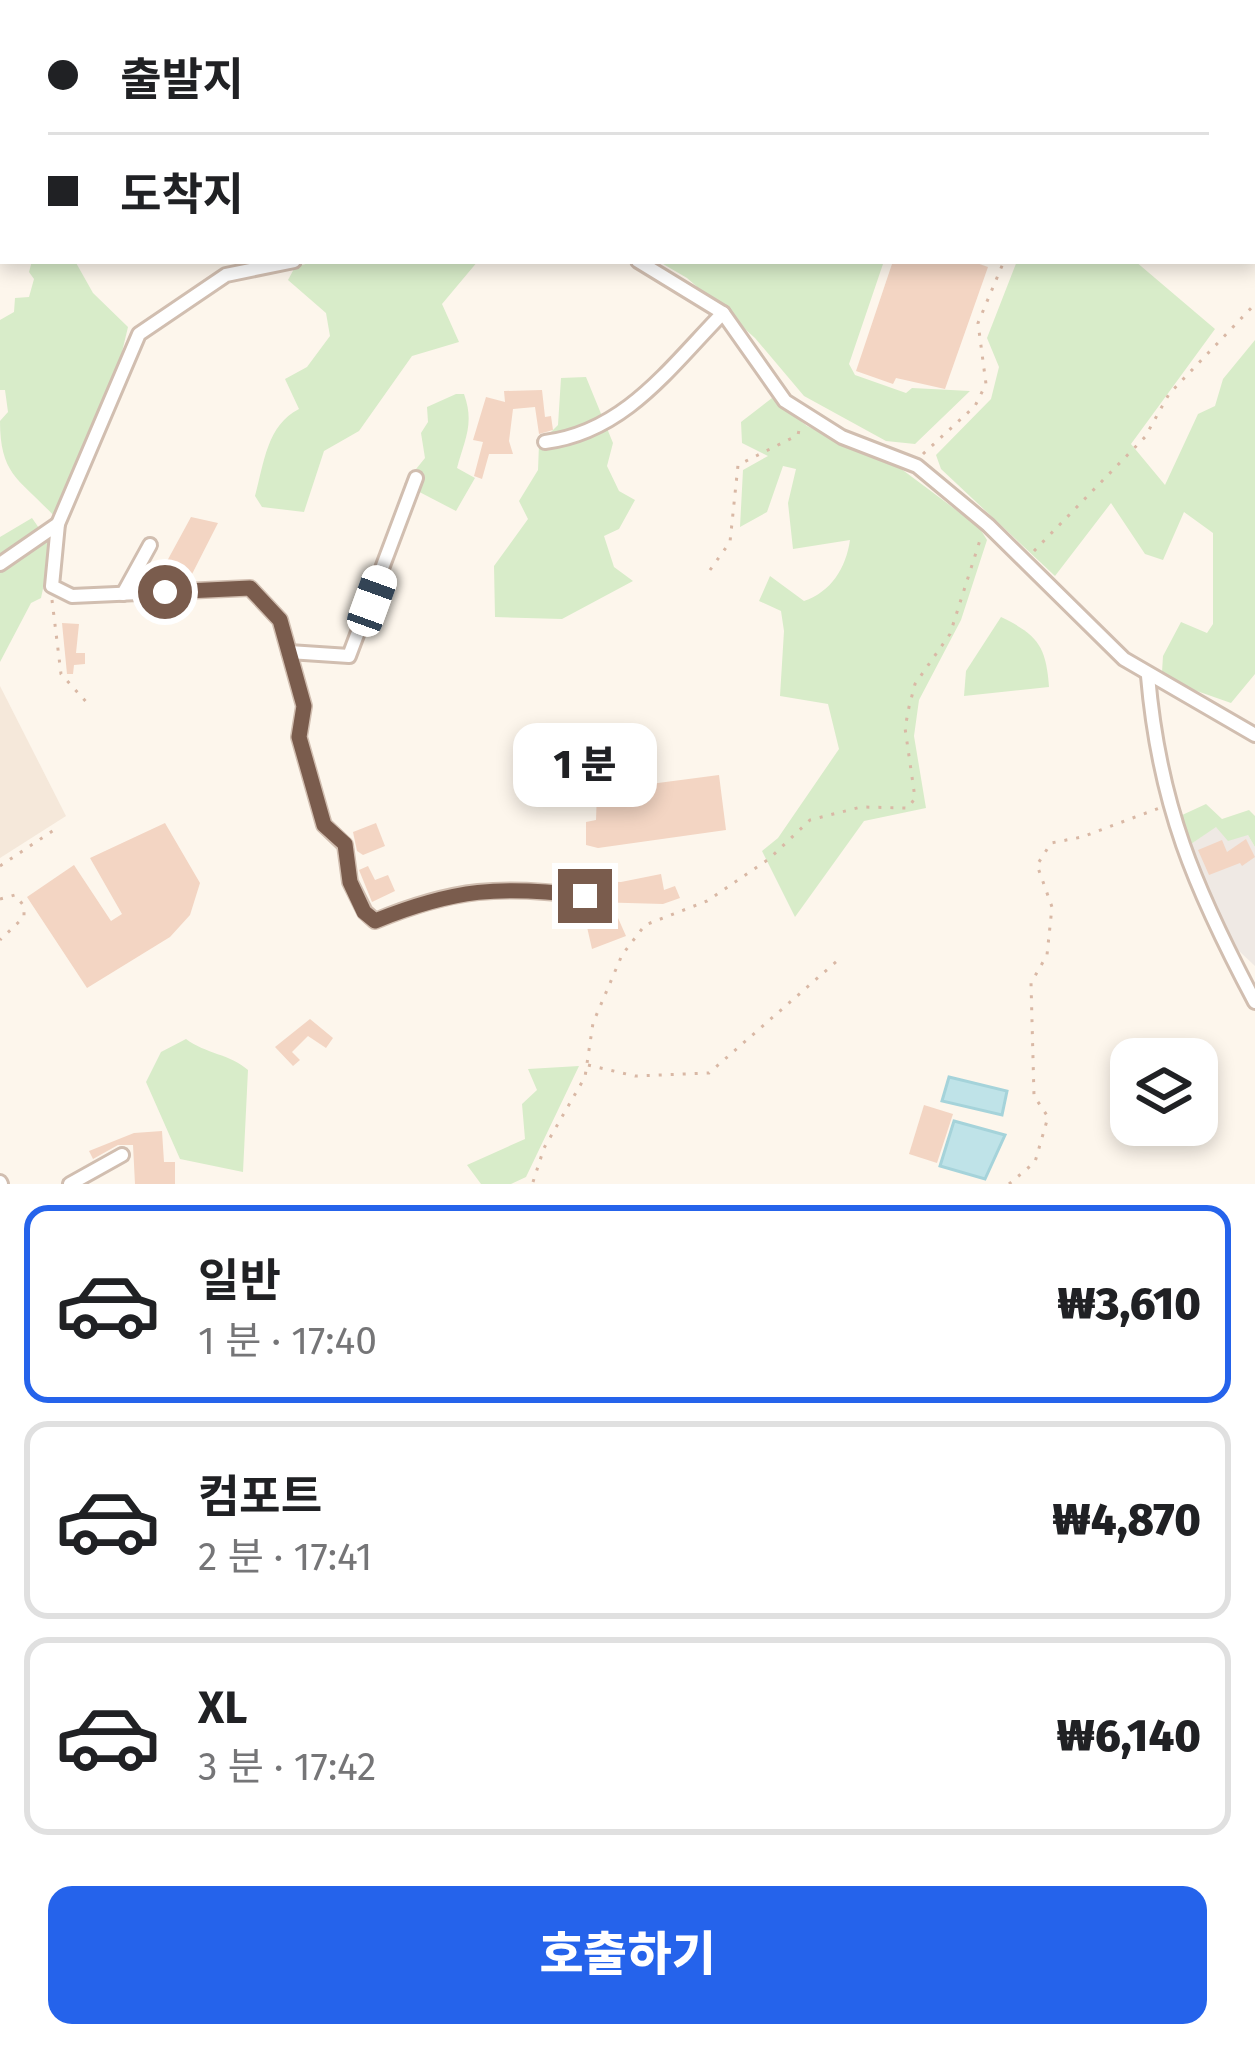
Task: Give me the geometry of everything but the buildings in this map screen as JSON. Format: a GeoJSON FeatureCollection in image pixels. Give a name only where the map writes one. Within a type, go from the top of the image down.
{"type":"FeatureCollection","features":[{"type":"Feature","properties":{"kind":"street"},"geometry":{"type":"LineString","coordinates":[[279,264],[226,275],[140,334],[58,524],[52,586],[72,596],[250,588],[280,620],[304,706],[299,737],[324,825],[345,844],[350,882],[364,912],[375,921],[434,897],[517,887],[585,896]]}},
{"type":"Feature","properties":{"kind":"street"},"geometry":{"type":"LineString","coordinates":[[643,264],[723,313],[785,401],[842,437],[917,466],[988,525],[1124,659],[1255,735]]}},
{"type":"Feature","properties":{"kind":"street"},"geometry":{"type":"LineString","coordinates":[[545,442],[597,430],[623,414],[723,313]]}},
{"type":"Feature","properties":{"kind":"street"},"geometry":{"type":"LineString","coordinates":[[289,652],[349,656],[416,478]]}},
{"type":"Feature","properties":{"kind":"street"},"geometry":{"type":"LineString","coordinates":[[0,564],[58,524]]}},
{"type":"Feature","properties":{"kind":"street"},"geometry":{"type":"LineString","coordinates":[[123,593],[150,545]]}},
{"type":"Feature","properties":{"kind":"street"},"geometry":{"type":"LineString","coordinates":[[1148,676],[1154,748],[1169,804],[1203,904],[1255,1002]]}},
{"type":"Feature","properties":{"kind":"street"},"geometry":{"type":"LineString","coordinates":[[70,1184],[122,1155]]}},
{"type":"Feature","properties":{"kind":"path"},"geometry":{"type":"LineString","coordinates":[[917,466],[925,448],[975,406],[986,384],[978,323],[1003,264]]}},
{"type":"Feature","properties":{"kind":"path"},"geometry":{"type":"LineString","coordinates":[[1025,561],[1145,437],[1169,394],[1255,304]]}},
{"type":"Feature","properties":{"kind":"path"},"geometry":{"type":"LineString","coordinates":[[710,570],[730,542],[738,465],[798,435],[802,412]]}},
{"type":"Feature","properties":{"kind":"path"},"geometry":{"type":"LineString","coordinates":[[533,1182],[544,1148],[585,1077],[593,1022],[622,955],[645,926],[707,901],[769,859],[811,820],[861,807],[908,808],[915,798],[905,728],[912,695],[950,634],[980,537],[988,525]]}},
{"type":"Feature","properties":{"kind":"path"},"geometry":{"type":"LineString","coordinates":[[52,586],[61,674],[89,705]]}},
{"type":"Feature","properties":{"kind":"path"},"geometry":{"type":"LineString","coordinates":[[1010,1184],[1035,1162],[1048,1117],[1034,1096],[1031,983],[1047,955],[1052,907],[1037,866],[1051,843],[1082,837],[1169,804]]}},
{"type":"Feature","properties":{"kind":"path"},"geometry":{"type":"LineString","coordinates":[[0,866],[57,828]]}},
{"type":"Feature","properties":{"kind":"path"},"geometry":{"type":"LineString","coordinates":[[0,898],[15,895],[24,906],[24,917],[0,940]]}},
{"type":"Feature","properties":{"kind":"path"},"geometry":{"type":"LineString","coordinates":[[586,1064],[635,1076],[709,1073],[837,961]]}},
{"type":"Feature","properties":{"kind":"shaded area"},"geometry":{"type":"Polygon","coordinates":[[[0,686],[66,816],[0,858],[0,686]]]}},
{"type":"Feature","properties":{"kind":"shaded area"},"geometry":{"type":"Polygon","coordinates":[[[1216,826],[1248,835],[1255,847],[1255,966],[1238,950],[1202,881],[1191,844],[1216,826]]]}},
{"type":"Feature","properties":{"kind":"green space"},"geometry":{"type":"Polygon","coordinates":[[[31,264],[77,264],[93,293],[128,327],[116,377],[54,516],[14,475],[1,439],[0,421],[8,412],[5,390],[0,390],[0,320],[14,312],[15,298],[29,297],[34,279],[29,272],[31,264]]]}},
{"type":"Feature","properties":{"kind":"green space"},"geometry":{"type":"Polygon","coordinates":[[[475,264],[442,304],[459,342],[412,356],[359,431],[324,451],[304,512],[262,507],[255,496],[273,435],[299,409],[285,379],[307,367],[330,336],[326,313],[288,280],[295,267],[475,264]]]}},
{"type":"Feature","properties":{"kind":"green space"},"geometry":{"type":"Polygon","coordinates":[[[663,264],[883,264],[849,364],[855,375],[906,393],[912,388],[970,391],[915,444],[886,441],[804,396],[755,338],[687,278],[663,264]]]}},
{"type":"Feature","properties":{"kind":"green space"},"geometry":{"type":"Polygon","coordinates":[[[1016,264],[1139,264],[1215,329],[1131,444],[1165,485],[1198,414],[1215,406],[1223,379],[1255,340],[1255,674],[1231,703],[1162,672],[1163,656],[1181,622],[1207,633],[1213,624],[1213,533],[1184,512],[1163,560],[1145,554],[1111,503],[1055,576],[941,469],[936,455],[991,399],[999,367],[987,338],[1016,264]]]}},
{"type":"Feature","properties":{"kind":"green space"},"geometry":{"type":"Polygon","coordinates":[[[586,377],[613,443],[607,466],[619,491],[635,500],[619,529],[604,536],[614,567],[633,581],[562,619],[495,617],[494,566],[528,519],[519,501],[538,470],[539,444],[558,425],[561,378],[586,377]]]}},
{"type":"Feature","properties":{"kind":"green space"},"geometry":{"type":"Polygon","coordinates":[[[464,394],[469,414],[457,468],[475,478],[456,511],[404,484],[425,458],[421,433],[428,422],[427,407],[464,394]]]}},
{"type":"Feature","properties":{"kind":"green space"},"geometry":{"type":"Polygon","coordinates":[[[772,398],[807,426],[900,468],[979,527],[987,540],[961,620],[919,700],[914,736],[926,808],[864,821],[795,917],[762,851],[778,838],[839,749],[828,704],[780,696],[781,611],[759,601],[770,576],[804,601],[822,592],[841,569],[850,540],[793,549],[788,503],[796,469],[783,466],[767,512],[740,527],[743,470],[768,456],[742,443],[741,422],[772,398]]]}},
{"type":"Feature","properties":{"kind":"green space"},"geometry":{"type":"Polygon","coordinates":[[[32,518],[52,547],[41,598],[31,603],[0,662],[0,537],[32,518]]]}},
{"type":"Feature","properties":{"kind":"green space"},"geometry":{"type":"Polygon","coordinates":[[[1001,617],[1038,643],[1049,687],[964,696],[966,671],[1001,617]]]}},
{"type":"Feature","properties":{"kind":"green space"},"geometry":{"type":"Polygon","coordinates":[[[1206,804],[1222,819],[1249,810],[1255,816],[1255,847],[1248,835],[1228,841],[1216,827],[1191,844],[1180,816],[1206,804]]]}},
{"type":"Feature","properties":{"kind":"green space"},"geometry":{"type":"Polygon","coordinates":[[[186,1039],[248,1070],[243,1172],[180,1159],[146,1082],[161,1052],[186,1039]]]}},
{"type":"Feature","properties":{"kind":"green space"},"geometry":{"type":"Polygon","coordinates":[[[579,1066],[526,1177],[511,1184],[481,1184],[467,1165],[525,1139],[522,1104],[537,1090],[528,1069],[579,1066]]]}},
{"type":"Feature","properties":{"kind":"water"},"geometry":{"type":"Polygon","coordinates":[[[949,1077],[1007,1091],[1002,1115],[942,1101],[949,1077]]]}},
{"type":"Feature","properties":{"kind":"water"},"geometry":{"type":"Polygon","coordinates":[[[954,1121],[1005,1135],[985,1179],[940,1166],[954,1121]]]}},
{"type":"Feature","properties":{"kind":"route"},"geometry":{"type":"LineString","coordinates":[[165,592],[250,588],[280,620],[304,706],[299,737],[324,825],[345,844],[350,882],[364,912],[375,921],[434,897],[517,887],[585,896]]}}]}
